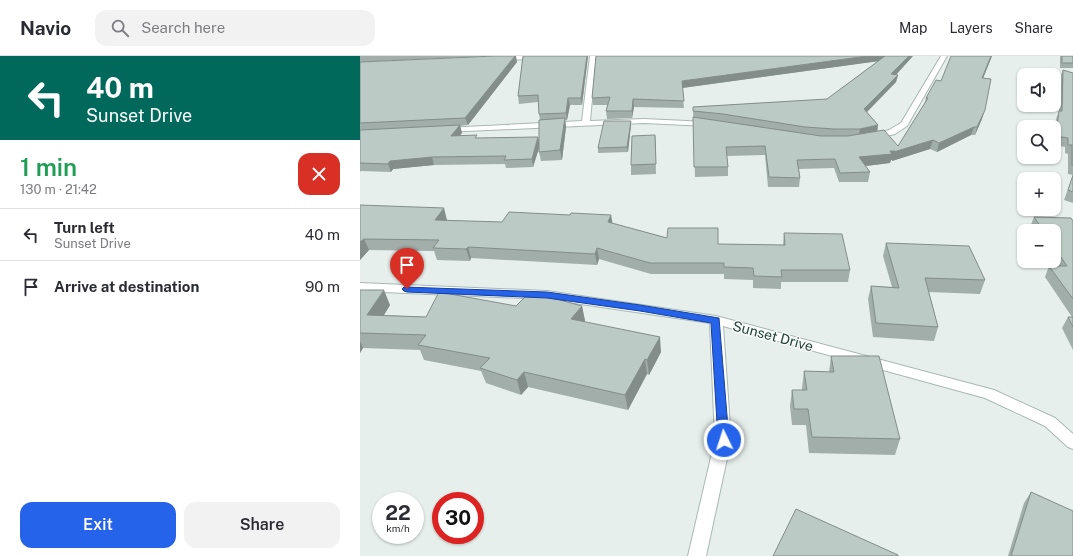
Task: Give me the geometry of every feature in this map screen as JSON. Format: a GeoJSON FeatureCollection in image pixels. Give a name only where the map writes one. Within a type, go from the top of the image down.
{"type":"FeatureCollection","features":[{"type":"Feature","properties":{"kind":"street"},"geometry":{"type":"LineString","coordinates":[[491,59],[568,56]]}},
{"type":"Feature","properties":{"kind":"street"},"geometry":{"type":"LineString","coordinates":[[586,123],[593,56]]}},
{"type":"Feature","properties":{"kind":"street"},"geometry":{"type":"LineString","coordinates":[[860,140],[892,132],[904,124],[944,56]]}},
{"type":"Feature","properties":{"kind":"street"},"geometry":{"type":"LineString","coordinates":[[438,131],[586,123],[674,121],[720,126]]}},
{"type":"Feature","properties":{"kind":"street","name":"Sunset Drive"},"geometry":{"type":"LineString","coordinates":[[360,287],[547,295],[716,320],[989,394],[1050,422],[1073,443]]}},
{"type":"Feature","properties":{"kind":"street"},"geometry":{"type":"LineString","coordinates":[[698,556],[724,440],[716,320]]}},
{"type":"Feature","properties":{"kind":"building"},"geometry":{"type":"Polygon","coordinates":[[[515,56],[465,118],[360,123],[360,62],[515,56]]]}},
{"type":"Feature","properties":{"kind":"building"},"geometry":{"type":"Polygon","coordinates":[[[523,56],[587,56],[581,98],[568,98],[566,113],[539,114],[538,95],[518,96],[523,56]]]}},
{"type":"Feature","properties":{"kind":"building"},"geometry":{"type":"Polygon","coordinates":[[[596,56],[868,56],[682,81],[684,101],[633,99],[632,111],[606,111],[610,97],[592,98],[596,56]]]}},
{"type":"Feature","properties":{"kind":"building"},"geometry":{"type":"Polygon","coordinates":[[[885,56],[909,56],[891,74],[898,75],[864,109],[878,125],[860,129],[805,127],[723,114],[693,111],[693,107],[827,99],[885,56]]]}},
{"type":"Feature","properties":{"kind":"building"},"geometry":{"type":"Polygon","coordinates":[[[951,56],[991,56],[982,78],[991,79],[985,110],[977,127],[939,143],[933,140],[894,152],[895,151],[890,151],[892,154],[859,157],[870,172],[840,173],[835,159],[797,160],[800,178],[769,177],[765,146],[726,147],[728,167],[694,167],[693,117],[821,136],[848,136],[884,130],[898,146],[928,98],[926,98],[936,80],[941,81],[951,56]]]}},
{"type":"Feature","properties":{"kind":"building"},"geometry":{"type":"Polygon","coordinates":[[[1062,56],[1073,56],[1073,63],[1062,63],[1062,56]]]}},
{"type":"Feature","properties":{"kind":"building"},"geometry":{"type":"Polygon","coordinates":[[[1063,70],[1073,73],[1073,166],[1072,145],[1068,145],[1068,138],[1061,137],[1061,120],[1058,120],[1059,112],[1062,111],[1063,70]]]}},
{"type":"Feature","properties":{"kind":"building"},"geometry":{"type":"Polygon","coordinates":[[[565,118],[560,150],[539,152],[539,120],[565,118]]]}},
{"type":"Feature","properties":{"kind":"building"},"geometry":{"type":"Polygon","coordinates":[[[604,121],[631,121],[627,147],[598,148],[604,121]]]}},
{"type":"Feature","properties":{"kind":"building"},"geometry":{"type":"Polygon","coordinates":[[[460,125],[451,136],[477,135],[475,138],[538,137],[532,159],[504,160],[506,156],[432,157],[390,161],[388,164],[360,163],[360,130],[460,125]]]}},
{"type":"Feature","properties":{"kind":"building"},"geometry":{"type":"Polygon","coordinates":[[[655,135],[656,164],[631,165],[632,136],[655,135]]]}},
{"type":"Feature","properties":{"kind":"building"},"geometry":{"type":"Polygon","coordinates":[[[1073,175],[1073,192],[1068,190],[1073,175]]]}},
{"type":"Feature","properties":{"kind":"building"},"geometry":{"type":"Polygon","coordinates":[[[360,205],[444,208],[435,220],[502,222],[509,212],[570,215],[571,213],[611,215],[608,222],[667,238],[668,228],[718,228],[718,244],[785,245],[784,233],[842,234],[850,270],[781,270],[782,277],[754,276],[753,268],[724,267],[724,263],[650,263],[597,248],[595,254],[468,247],[466,249],[433,248],[439,240],[364,239],[360,242],[360,205]]]}},
{"type":"Feature","properties":{"kind":"building"},"geometry":{"type":"Polygon","coordinates":[[[1034,217],[1071,218],[1073,221],[1073,299],[1050,268],[1061,268],[1061,266],[1067,266],[1061,257],[1061,224],[1039,224],[1034,217]]]}},
{"type":"Feature","properties":{"kind":"building"},"geometry":{"type":"Polygon","coordinates":[[[886,243],[969,246],[985,280],[925,278],[938,327],[876,323],[871,286],[899,288],[886,243]]]}},
{"type":"Feature","properties":{"kind":"building"},"geometry":{"type":"Polygon","coordinates":[[[360,290],[384,290],[367,315],[426,317],[439,292],[516,306],[530,292],[582,306],[571,319],[660,337],[647,360],[645,359],[625,395],[524,372],[517,380],[480,368],[490,358],[418,345],[426,335],[360,333],[360,290]]]}},
{"type":"Feature","properties":{"kind":"building"},"geometry":{"type":"Polygon","coordinates":[[[1068,317],[1073,317],[1073,327],[1068,317]]]}},
{"type":"Feature","properties":{"kind":"building"},"geometry":{"type":"Polygon","coordinates":[[[831,356],[879,356],[900,439],[812,437],[808,409],[794,409],[792,390],[807,390],[804,371],[834,372],[831,356]]]}},
{"type":"Feature","properties":{"kind":"building"},"geometry":{"type":"Polygon","coordinates":[[[1031,492],[1073,511],[1073,556],[1011,556],[1031,492]]]}},
{"type":"Feature","properties":{"kind":"building"},"geometry":{"type":"Polygon","coordinates":[[[796,509],[898,555],[898,556],[773,556],[796,509]]]}},
{"type":"Feature","properties":{"kind":"route"},"geometry":{"type":"LineString","coordinates":[[407,289],[547,295],[716,320],[724,440]]}}]}
